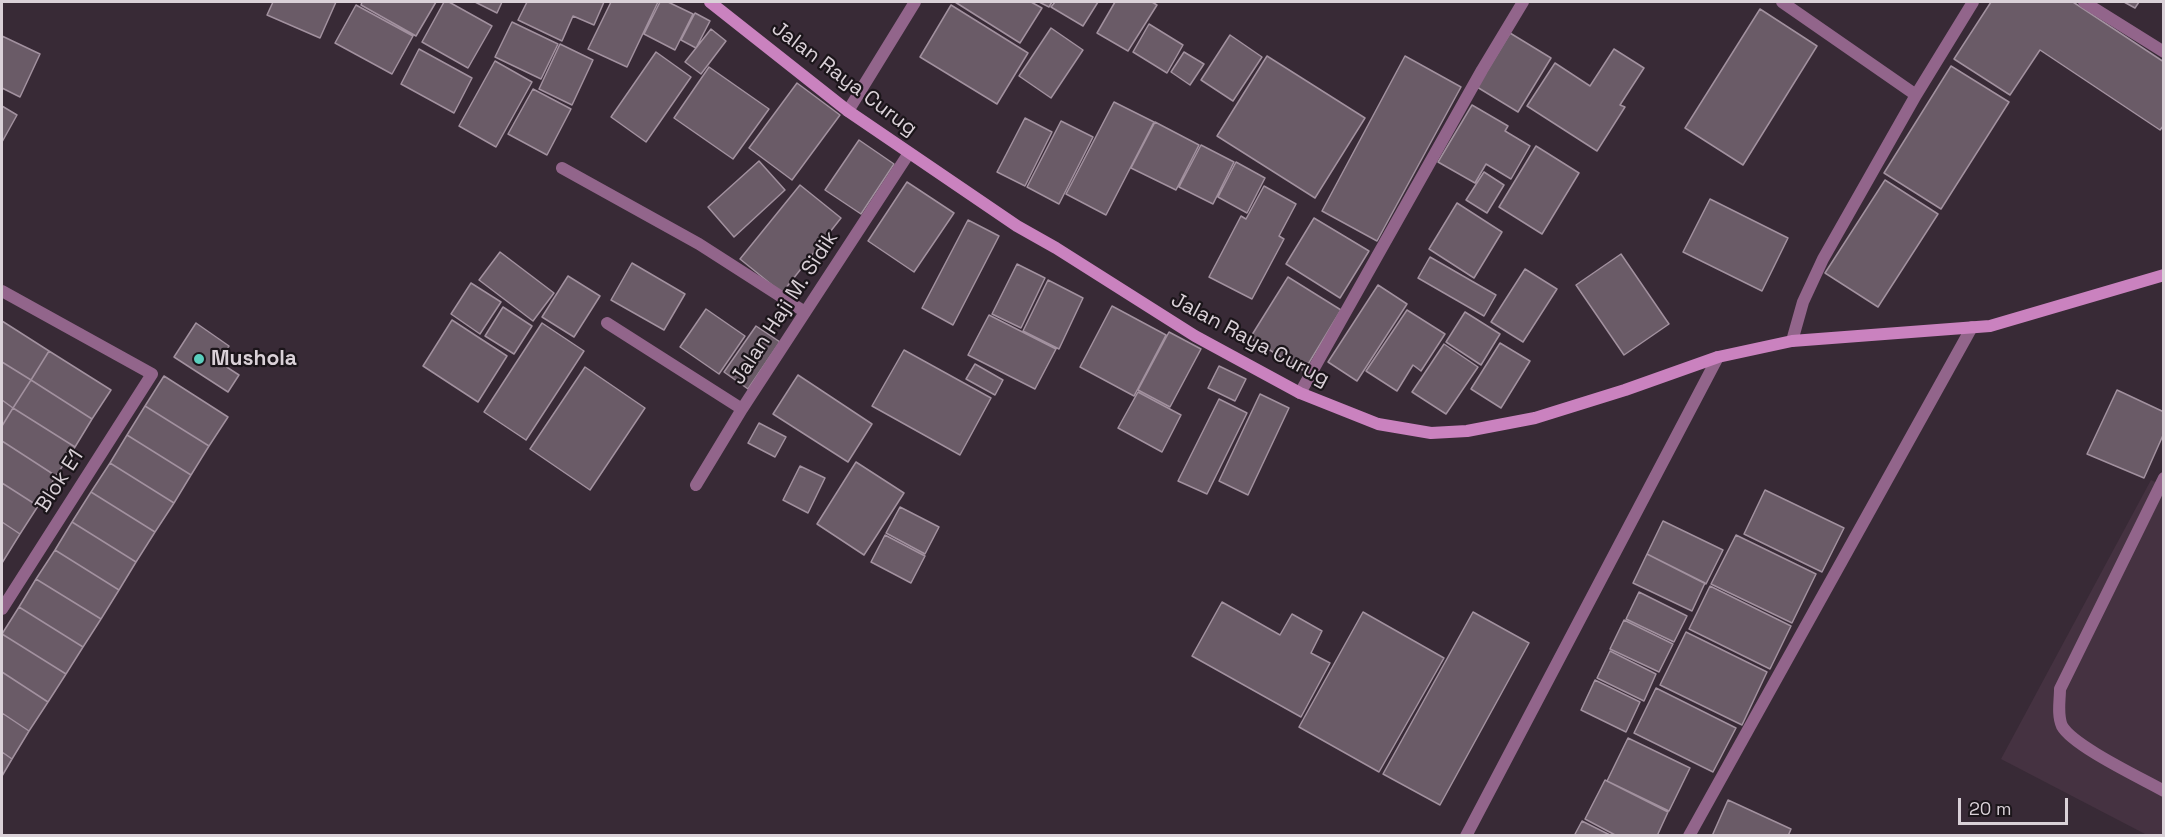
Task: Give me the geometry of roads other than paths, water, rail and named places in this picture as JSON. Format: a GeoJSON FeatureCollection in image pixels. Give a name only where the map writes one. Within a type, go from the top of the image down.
{"type":"FeatureCollection","features":[{"type":"Feature","properties":{"kind":"main road","name":"Jalan Raya Curug"},"geometry":{"type":"LineString","coordinates":[[710,2],[848,111],[1017,226],[1195,336],[1300,393],[1378,424],[1431,433],[1467,431],[1546,414],[1625,390],[1718,357],[1792,341],[1990,326],[2163,275]]}},
{"type":"Feature","properties":{"kind":"street"},"geometry":{"type":"LineString","coordinates":[[848,111],[915,2]]}},
{"type":"Feature","properties":{"kind":"street"},"geometry":{"type":"LineString","coordinates":[[1300,393],[1482,70],[1523,2]]}},
{"type":"Feature","properties":{"kind":"street"},"geometry":{"type":"LineString","coordinates":[[1782,2],[1916,95]]}},
{"type":"Feature","properties":{"kind":"street"},"geometry":{"type":"LineString","coordinates":[[1792,341],[1803,302],[1823,259],[1916,95],[1973,2]]}},
{"type":"Feature","properties":{"kind":"street"},"geometry":{"type":"LineString","coordinates":[[2084,2],[2163,52]]}},
{"type":"Feature","properties":{"kind":"street","name":"Jalan Haji M. Sidik"},"geometry":{"type":"LineString","coordinates":[[696,485],[742,409],[909,153]]}},
{"type":"Feature","properties":{"kind":"street"},"geometry":{"type":"LineString","coordinates":[[562,168],[699,244],[806,312]]}},
{"type":"Feature","properties":{"kind":"street","name":"Blok E1"},"geometry":{"type":"LineString","coordinates":[[2,291],[152,374],[2,609]]}},
{"type":"Feature","properties":{"kind":"street"},"geometry":{"type":"LineString","coordinates":[[607,323],[742,409]]}},
{"type":"Feature","properties":{"kind":"street"},"geometry":{"type":"LineString","coordinates":[[1689,836],[1972,327]]}},
{"type":"Feature","properties":{"kind":"street"},"geometry":{"type":"LineString","coordinates":[[1466,836],[1718,357]]}},
{"type":"Feature","properties":{"kind":"street"},"geometry":{"type":"LineString","coordinates":[[2163,478],[2060,689],[2059,711],[2062,725],[2072,736],[2090,749],[2163,791]]}},
{"type":"Feature","properties":{"kind":"place","name":"Mushola"},"geometry":{"type":"Point","coordinates":[199,359]}}]}
